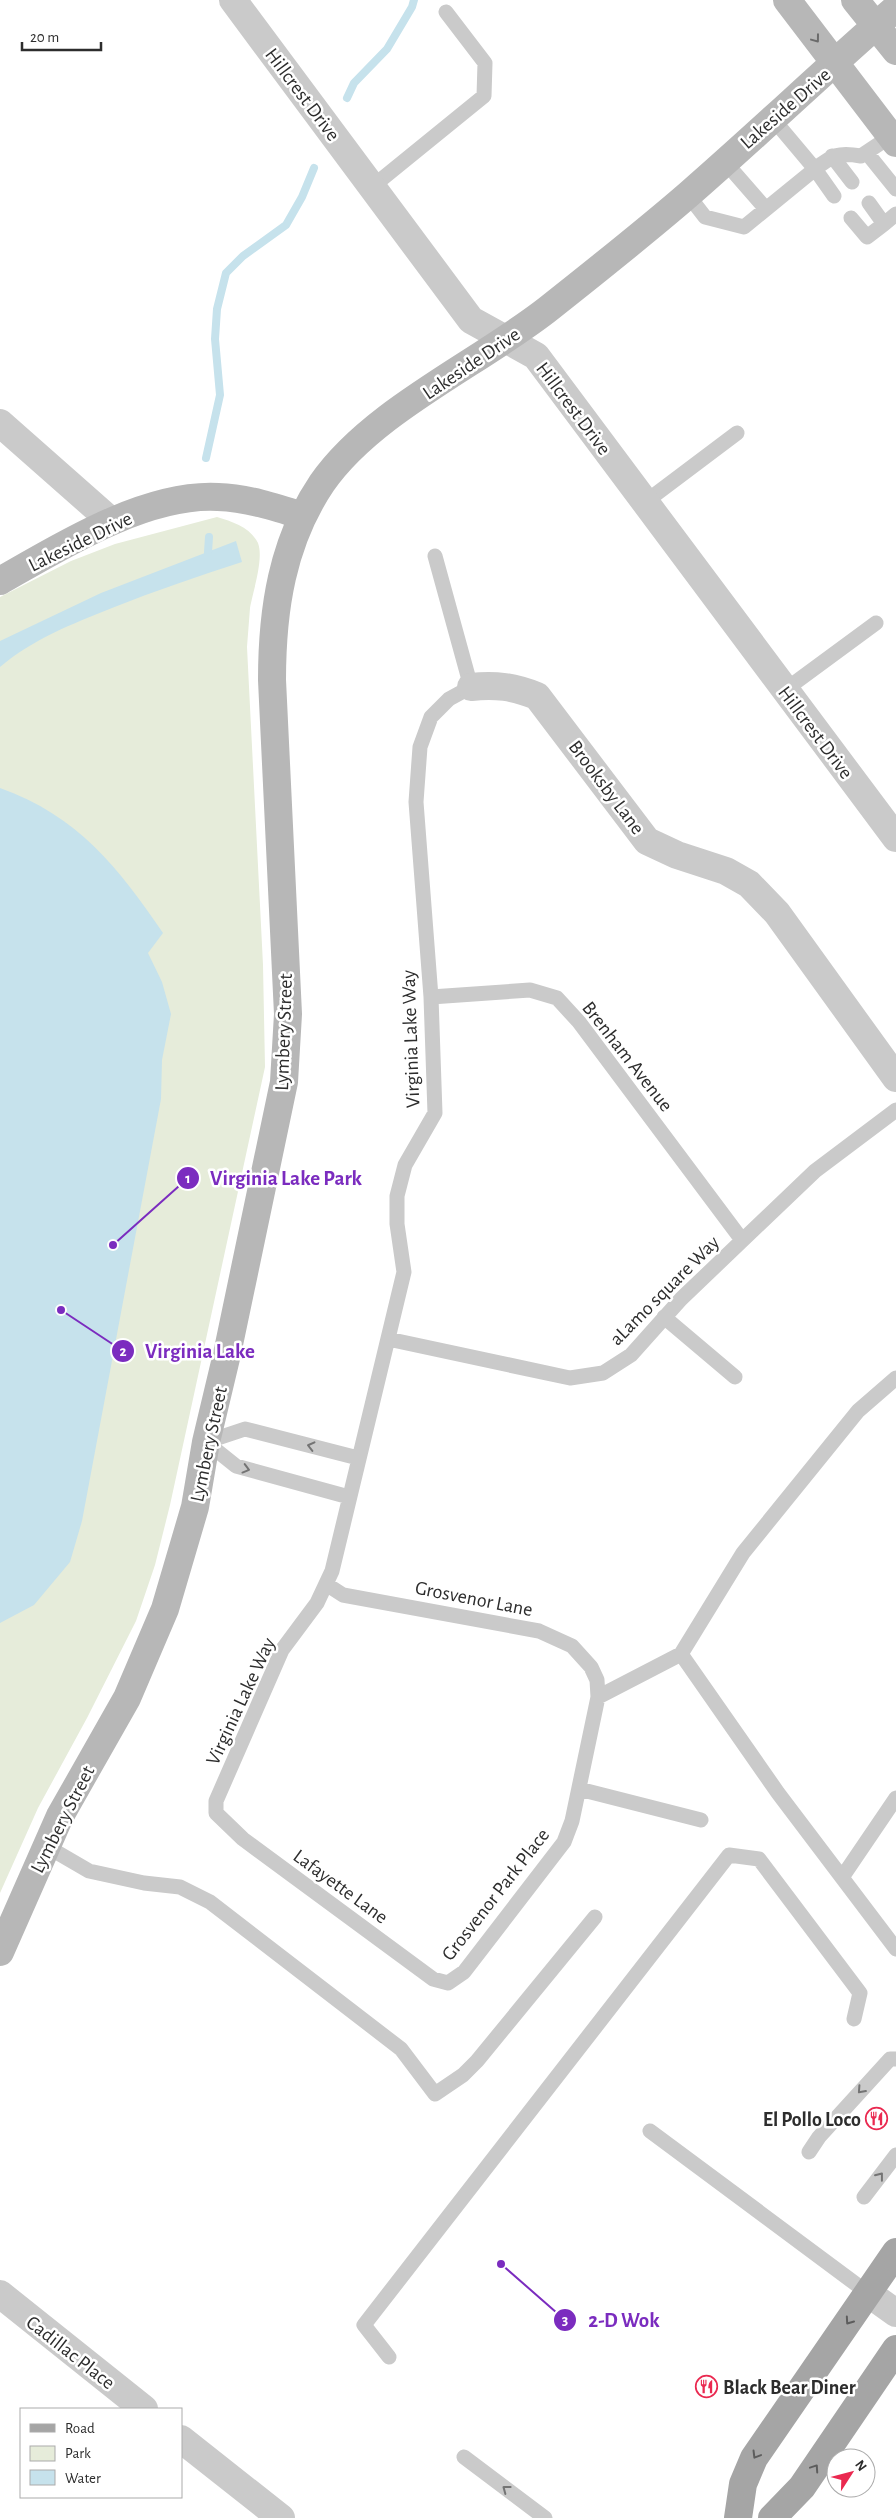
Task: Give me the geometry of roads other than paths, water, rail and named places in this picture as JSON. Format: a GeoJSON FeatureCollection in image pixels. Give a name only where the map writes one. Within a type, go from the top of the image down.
{"type":"FeatureCollection","features":[{"type":"Feature","properties":{"kind":"main road"},"geometry":{"type":"LineString","coordinates":[[738,2518],[743,2484],[754,2458],[896,2252]]}},
{"type":"Feature","properties":{"kind":"main road"},"geometry":{"type":"LineString","coordinates":[[772,2518],[802,2487],[896,2349]]}},
{"type":"Feature","properties":{"kind":"street","name":"Hillcrest Drive"},"geometry":{"type":"LineString","coordinates":[[233,0],[471,320],[536,356],[896,838]]}},
{"type":"Feature","properties":{"kind":"street"},"geometry":{"type":"LineString","coordinates":[[787,0],[893,140]]}},
{"type":"Feature","properties":{"kind":"street"},"geometry":{"type":"LineString","coordinates":[[856,0],[896,52]]}},
{"type":"Feature","properties":{"kind":"street","name":"Lakeside Drive"},"geometry":{"type":"LineString","coordinates":[[0,581],[72,540],[111,521],[189,499],[216,497],[245,499],[303,516],[322,484],[358,442],[392,415],[507,340],[688,195],[896,8]]}},
{"type":"Feature","properties":{"kind":"street"},"geometry":{"type":"LineString","coordinates":[[0,422],[111,521]]}},
{"type":"Feature","properties":{"kind":"street","name":"Lymbery Street"},"geometry":{"type":"LineString","coordinates":[[0,1952],[46,1846],[80,1778],[127,1698],[165,1609],[195,1507],[206,1442],[228,1354],[284,1082],[288,1004],[272,680],[272,637],[277,596],[287,553],[303,516]]}},
{"type":"Feature","properties":{"kind":"street","name":"Brooksby Lane"},"geometry":{"type":"LineString","coordinates":[[471,687],[494,684],[514,687],[537,696],[647,840],[677,855],[726,871],[749,884],[777,913],[896,1078]]}},
{"type":"Feature","properties":{"kind":"street"},"geometry":{"type":"LineString","coordinates":[[868,2293],[896,2313]]}},
{"type":"Feature","properties":{"kind":"street","name":"Cadillac Place"},"geometry":{"type":"LineString","coordinates":[[0,2294],[143,2408]]}},
{"type":"Feature","properties":{"kind":"street"},"geometry":{"type":"LineString","coordinates":[[182,2440],[281,2518]]}},
{"type":"Feature","properties":{"kind":"lane"},"geometry":{"type":"LineString","coordinates":[[372,187],[484,96],[485,63],[446,12]]}},
{"type":"Feature","properties":{"kind":"lane"},"geometry":{"type":"LineString","coordinates":[[773,119],[815,169],[834,196]]}},
{"type":"Feature","properties":{"kind":"lane"},"geometry":{"type":"LineString","coordinates":[[688,195],[705,217],[744,227],[832,156],[843,153],[861,156],[893,140]]}},
{"type":"Feature","properties":{"kind":"lane"},"geometry":{"type":"LineString","coordinates":[[867,153],[896,189]]}},
{"type":"Feature","properties":{"kind":"lane"},"geometry":{"type":"LineString","coordinates":[[832,156],[852,182]]}},
{"type":"Feature","properties":{"kind":"lane"},"geometry":{"type":"LineString","coordinates":[[725,162],[766,209]]}},
{"type":"Feature","properties":{"kind":"lane"},"geometry":{"type":"LineString","coordinates":[[851,218],[867,237],[890,219],[869,204]]}},
{"type":"Feature","properties":{"kind":"lane"},"geometry":{"type":"LineString","coordinates":[[644,503],[736,433]]}},
{"type":"Feature","properties":{"kind":"lane"},"geometry":{"type":"LineString","coordinates":[[435,556],[471,687]]}},
{"type":"Feature","properties":{"kind":"lane"},"geometry":{"type":"LineString","coordinates":[[784,690],[876,623]]}},
{"type":"Feature","properties":{"kind":"lane","name":"Virginia Lake Way"},"geometry":{"type":"LineString","coordinates":[[216,1814],[216,1801],[282,1650],[317,1603],[332,1571],[404,1272],[396,1224],[397,1196],[405,1165],[435,1113],[431,997],[416,802],[420,747],[431,717],[449,699],[471,687]]}},
{"type":"Feature","properties":{"kind":"lane","name":"Brenham Avenue"},"geometry":{"type":"LineString","coordinates":[[431,997],[530,990],[557,998],[579,1022],[742,1240]]}},
{"type":"Feature","properties":{"kind":"lane","name":"aLamo square Way"},"geometry":{"type":"LineString","coordinates":[[388,1339],[570,1378],[603,1373],[631,1355],[664,1317],[816,1171],[896,1110]]}},
{"type":"Feature","properties":{"kind":"lane"},"geometry":{"type":"LineString","coordinates":[[664,1317],[735,1377]]}},
{"type":"Feature","properties":{"kind":"lane"},"geometry":{"type":"LineString","coordinates":[[598,1696],[680,1654],[743,1553],[858,1411],[896,1378]]}},
{"type":"Feature","properties":{"kind":"lane"},"geometry":{"type":"LineString","coordinates":[[206,1442],[245,1429],[358,1458]]}},
{"type":"Feature","properties":{"kind":"lane"},"geometry":{"type":"LineString","coordinates":[[206,1442],[236,1466],[349,1497]]}},
{"type":"Feature","properties":{"kind":"lane","name":"Grosvenor Lane"},"geometry":{"type":"LineString","coordinates":[[326,1584],[343,1595],[539,1631],[572,1646],[591,1666],[597,1680]]}},
{"type":"Feature","properties":{"kind":"lane"},"geometry":{"type":"LineString","coordinates":[[680,1654],[778,1793],[844,1876],[896,1949]]}},
{"type":"Feature","properties":{"kind":"lane","name":"Grosvenor Park Place"},"geometry":{"type":"LineString","coordinates":[[448,1983],[464,1972],[564,1842],[572,1821],[598,1696],[597,1680]]}},
{"type":"Feature","properties":{"kind":"lane"},"geometry":{"type":"LineString","coordinates":[[579,1789],[701,1820]]}},
{"type":"Feature","properties":{"kind":"lane"},"geometry":{"type":"LineString","coordinates":[[844,1876],[896,1798]]}},
{"type":"Feature","properties":{"kind":"lane","name":"Lafayette Lane"},"geometry":{"type":"LineString","coordinates":[[216,1814],[243,1839],[433,1979],[448,1983]]}},
{"type":"Feature","properties":{"kind":"lane"},"geometry":{"type":"LineString","coordinates":[[46,1846],[89,1871],[144,1883],[180,1887],[210,1902],[401,2049],[435,2094],[463,2075],[476,2061],[595,1917]]}},
{"type":"Feature","properties":{"kind":"lane"},"geometry":{"type":"LineString","coordinates":[[389,2357],[364,2325],[729,1855],[759,1859],[860,1993],[854,2019]]}},
{"type":"Feature","properties":{"kind":"lane"},"geometry":{"type":"LineString","coordinates":[[809,2152],[819,2137],[890,2059],[896,2059]]}},
{"type":"Feature","properties":{"kind":"lane"},"geometry":{"type":"LineString","coordinates":[[650,2131],[868,2293]]}},
{"type":"Feature","properties":{"kind":"lane"},"geometry":{"type":"LineString","coordinates":[[864,2197],[896,2155]]}},
{"type":"Feature","properties":{"kind":"lane"},"geometry":{"type":"LineString","coordinates":[[464,2456],[545,2518]]}},
{"type":"Feature","properties":{"kind":"water"},"geometry":{"type":"Polygon","coordinates":[[[236,541],[242,562],[144,596],[68,626],[39,640],[0,667],[0,641],[101,593],[236,541]]]}},
{"type":"Feature","properties":{"kind":"water"},"geometry":{"type":"Polygon","coordinates":[[[0,788],[52,813],[74,829],[94,846],[130,886],[163,933],[148,953],[162,982],[171,1014],[162,1060],[161,1099],[82,1521],[70,1562],[34,1605],[0,1623],[0,788]]]}},
{"type":"Feature","properties":{"kind":"waterway"},"geometry":{"type":"LineString","coordinates":[[347,98],[354,83],[387,49],[412,7],[414,0]]}},
{"type":"Feature","properties":{"kind":"waterway"},"geometry":{"type":"LineString","coordinates":[[206,458],[220,395],[215,339],[217,309],[226,273],[243,256],[286,225],[302,197],[314,168]]}},
{"type":"Feature","properties":{"kind":"waterway"},"geometry":{"type":"LineString","coordinates":[[208,552],[209,537]]}},
{"type":"Feature","properties":{"kind":"place","name":"Virginia Lake Park"},"geometry":{"type":"Point","coordinates":[113,1245]}},
{"type":"Feature","properties":{"kind":"place","name":"Virginia Lake"},"geometry":{"type":"Point","coordinates":[61,1310]}},
{"type":"Feature","properties":{"kind":"place","name":"El Pollo Loco"},"geometry":{"type":"Point","coordinates":[877,2119]}},
{"type":"Feature","properties":{"kind":"place","name":"2-D Wok"},"geometry":{"type":"Point","coordinates":[501,2264]}},
{"type":"Feature","properties":{"kind":"place","name":"Black Bear Diner"},"geometry":{"type":"Point","coordinates":[707,2387]}}]}
